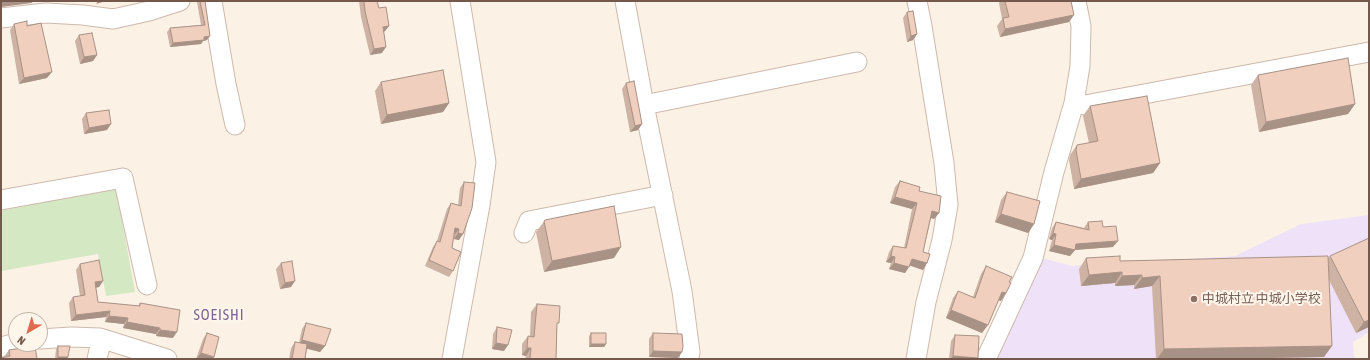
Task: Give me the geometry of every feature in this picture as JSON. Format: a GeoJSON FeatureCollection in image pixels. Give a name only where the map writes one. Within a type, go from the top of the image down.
{"type":"FeatureCollection","features":[{"type":"Feature","properties":{"kind":"street"},"geometry":{"type":"LineString","coordinates":[[1,18],[46,13],[83,15],[113,19],[149,11],[180,1]]}},
{"type":"Feature","properties":{"kind":"street"},"geometry":{"type":"LineString","coordinates":[[212,1],[226,84],[235,125]]}},
{"type":"Feature","properties":{"kind":"street"},"geometry":{"type":"LineString","coordinates":[[452,359],[486,162],[460,1]]}},
{"type":"Feature","properties":{"kind":"street"},"geometry":{"type":"LineString","coordinates":[[625,1],[644,105],[682,291],[690,352],[689,359]]}},
{"type":"Feature","properties":{"kind":"street"},"geometry":{"type":"LineString","coordinates":[[916,359],[926,302],[942,240],[948,204],[944,163],[917,1]]}},
{"type":"Feature","properties":{"kind":"street"},"geometry":{"type":"LineString","coordinates":[[986,359],[1033,258],[1054,172],[1074,103],[1080,66],[1082,26],[1076,1]]}},
{"type":"Feature","properties":{"kind":"street"},"geometry":{"type":"LineString","coordinates":[[1074,103],[1085,105],[1369,52]]}},
{"type":"Feature","properties":{"kind":"street"},"geometry":{"type":"LineString","coordinates":[[644,105],[856,62]]}},
{"type":"Feature","properties":{"kind":"street"},"geometry":{"type":"LineString","coordinates":[[1,200],[123,178],[147,285]]}},
{"type":"Feature","properties":{"kind":"street"},"geometry":{"type":"LineString","coordinates":[[524,233],[529,221],[663,195]]}},
{"type":"Feature","properties":{"kind":"street"},"geometry":{"type":"LineString","coordinates":[[48,338],[71,337],[100,338],[167,359]]}},
{"type":"Feature","properties":{"kind":"street"},"geometry":{"type":"LineString","coordinates":[[97,359],[100,338]]}},
{"type":"Feature","properties":{"kind":"shaded area","name":"中城村立 中城小学校"},"geometry":{"type":"Polygon","coordinates":[[[1369,215],[1369,332],[1353,342],[1354,359],[994,359],[1038,257],[1072,266],[1235,256],[1301,224],[1369,215]]]}},
{"type":"Feature","properties":{"kind":"green space"},"geometry":{"type":"Polygon","coordinates":[[[116,187],[135,292],[106,296],[98,254],[1,271],[1,211],[116,187]]]}},
{"type":"Feature","properties":{"kind":"building"},"geometry":{"type":"Polygon","coordinates":[[[200,1],[205,1],[210,36],[204,37],[204,40],[173,43],[170,28],[205,25],[200,1]]]}},
{"type":"Feature","properties":{"kind":"building"},"geometry":{"type":"Polygon","coordinates":[[[364,1],[377,1],[379,8],[386,7],[389,26],[383,27],[386,47],[374,49],[364,1]]]}},
{"type":"Feature","properties":{"kind":"building"},"geometry":{"type":"Polygon","coordinates":[[[1005,1],[1071,1],[1074,15],[1005,29],[1003,18],[1009,17],[1005,1]]]}},
{"type":"Feature","properties":{"kind":"building"},"geometry":{"type":"Polygon","coordinates":[[[913,11],[917,34],[911,36],[907,12],[913,11]]]}},
{"type":"Feature","properties":{"kind":"building"},"geometry":{"type":"Polygon","coordinates":[[[27,21],[27,26],[41,23],[52,72],[24,78],[14,24],[27,21]]]}},
{"type":"Feature","properties":{"kind":"building"},"geometry":{"type":"Polygon","coordinates":[[[92,33],[97,55],[84,57],[79,35],[92,33]]]}},
{"type":"Feature","properties":{"kind":"building"},"geometry":{"type":"Polygon","coordinates":[[[1348,58],[1355,104],[1266,122],[1258,75],[1348,58]]]}},
{"type":"Feature","properties":{"kind":"building"},"geometry":{"type":"Polygon","coordinates":[[[443,70],[449,103],[387,115],[381,82],[443,70]]]}},
{"type":"Feature","properties":{"kind":"building"},"geometry":{"type":"Polygon","coordinates":[[[634,81],[642,124],[635,126],[626,83],[634,81]]]}},
{"type":"Feature","properties":{"kind":"building"},"geometry":{"type":"Polygon","coordinates":[[[1147,96],[1160,163],[1081,179],[1076,150],[1077,145],[1098,141],[1090,106],[1147,96]]]}},
{"type":"Feature","properties":{"kind":"building"},"geometry":{"type":"Polygon","coordinates":[[[109,110],[111,124],[89,128],[86,113],[109,110]]]}},
{"type":"Feature","properties":{"kind":"building"},"geometry":{"type":"Polygon","coordinates":[[[900,181],[920,187],[919,191],[941,196],[939,213],[932,211],[923,252],[930,254],[927,263],[912,259],[909,267],[894,263],[895,257],[891,256],[893,246],[906,248],[917,203],[895,197],[900,181]]]}},
{"type":"Feature","properties":{"kind":"building"},"geometry":{"type":"Polygon","coordinates":[[[464,182],[475,183],[472,208],[463,234],[458,233],[459,229],[455,228],[452,248],[461,252],[453,271],[429,260],[437,241],[440,242],[451,203],[461,206],[464,182]]]}},
{"type":"Feature","properties":{"kind":"building"},"geometry":{"type":"Polygon","coordinates":[[[1007,192],[1040,201],[1034,224],[1001,214],[1007,192]]]}},
{"type":"Feature","properties":{"kind":"building"},"geometry":{"type":"Polygon","coordinates":[[[614,206],[621,247],[552,261],[545,220],[614,206]]]}},
{"type":"Feature","properties":{"kind":"building"},"geometry":{"type":"Polygon","coordinates":[[[1102,221],[1103,227],[1116,226],[1118,241],[1076,244],[1075,250],[1054,245],[1056,234],[1053,233],[1056,222],[1089,230],[1088,222],[1102,221]]]}},
{"type":"Feature","properties":{"kind":"building"},"geometry":{"type":"Polygon","coordinates":[[[1369,238],[1369,320],[1364,322],[1330,256],[1369,238]]]}},
{"type":"Feature","properties":{"kind":"building"},"geometry":{"type":"Polygon","coordinates":[[[1120,256],[1120,261],[1328,256],[1332,346],[1164,349],[1160,276],[1142,278],[1142,275],[1122,276],[1122,272],[1089,275],[1086,258],[1120,256]]]}},
{"type":"Feature","properties":{"kind":"building"},"geometry":{"type":"Polygon","coordinates":[[[99,260],[103,281],[95,282],[98,302],[140,306],[140,303],[180,310],[177,332],[160,330],[160,328],[127,322],[128,318],[109,316],[110,311],[76,315],[73,297],[85,295],[80,264],[99,260]]]}},
{"type":"Feature","properties":{"kind":"building"},"geometry":{"type":"Polygon","coordinates":[[[292,261],[295,281],[285,283],[281,263],[292,261]]]}},
{"type":"Feature","properties":{"kind":"building"},"geometry":{"type":"Polygon","coordinates":[[[986,266],[1012,277],[1006,293],[1002,292],[988,325],[951,310],[958,291],[975,298],[986,266]]]}},
{"type":"Feature","properties":{"kind":"building"},"geometry":{"type":"Polygon","coordinates":[[[537,304],[560,306],[559,323],[557,323],[556,359],[530,359],[531,348],[527,348],[528,336],[534,337],[537,304]]]}},
{"type":"Feature","properties":{"kind":"building"},"geometry":{"type":"Polygon","coordinates":[[[306,323],[331,329],[325,346],[302,340],[306,323]]]}},
{"type":"Feature","properties":{"kind":"building"},"geometry":{"type":"Polygon","coordinates":[[[497,327],[512,330],[508,345],[496,343],[497,327]]]}},
{"type":"Feature","properties":{"kind":"building"},"geometry":{"type":"Polygon","coordinates":[[[207,333],[219,337],[214,357],[201,353],[207,333]]]}},
{"type":"Feature","properties":{"kind":"building"},"geometry":{"type":"Polygon","coordinates":[[[591,333],[606,333],[606,344],[591,344],[591,333]]]}},
{"type":"Feature","properties":{"kind":"building"},"geometry":{"type":"Polygon","coordinates":[[[653,333],[682,334],[682,352],[653,351],[653,333]]]}},
{"type":"Feature","properties":{"kind":"building"},"geometry":{"type":"Polygon","coordinates":[[[955,335],[979,336],[978,358],[953,356],[955,335]]]}},
{"type":"Feature","properties":{"kind":"building"},"geometry":{"type":"Polygon","coordinates":[[[295,342],[307,344],[305,359],[292,359],[295,342]]]}},
{"type":"Feature","properties":{"kind":"building"},"geometry":{"type":"Polygon","coordinates":[[[58,346],[70,346],[68,357],[58,357],[58,346]]]}},
{"type":"Feature","properties":{"kind":"building"},"geometry":{"type":"Polygon","coordinates":[[[9,352],[36,352],[37,359],[1,359],[10,356],[9,352]]]}},
{"type":"Feature","properties":{"kind":"place","name":"中城村立 中城小学校"},"geometry":{"type":"Point","coordinates":[1194,299]}},
{"type":"Feature","properties":{"kind":"district","name":"SOEISHI"},"geometry":{"type":"Point","coordinates":[219,315]}}]}
